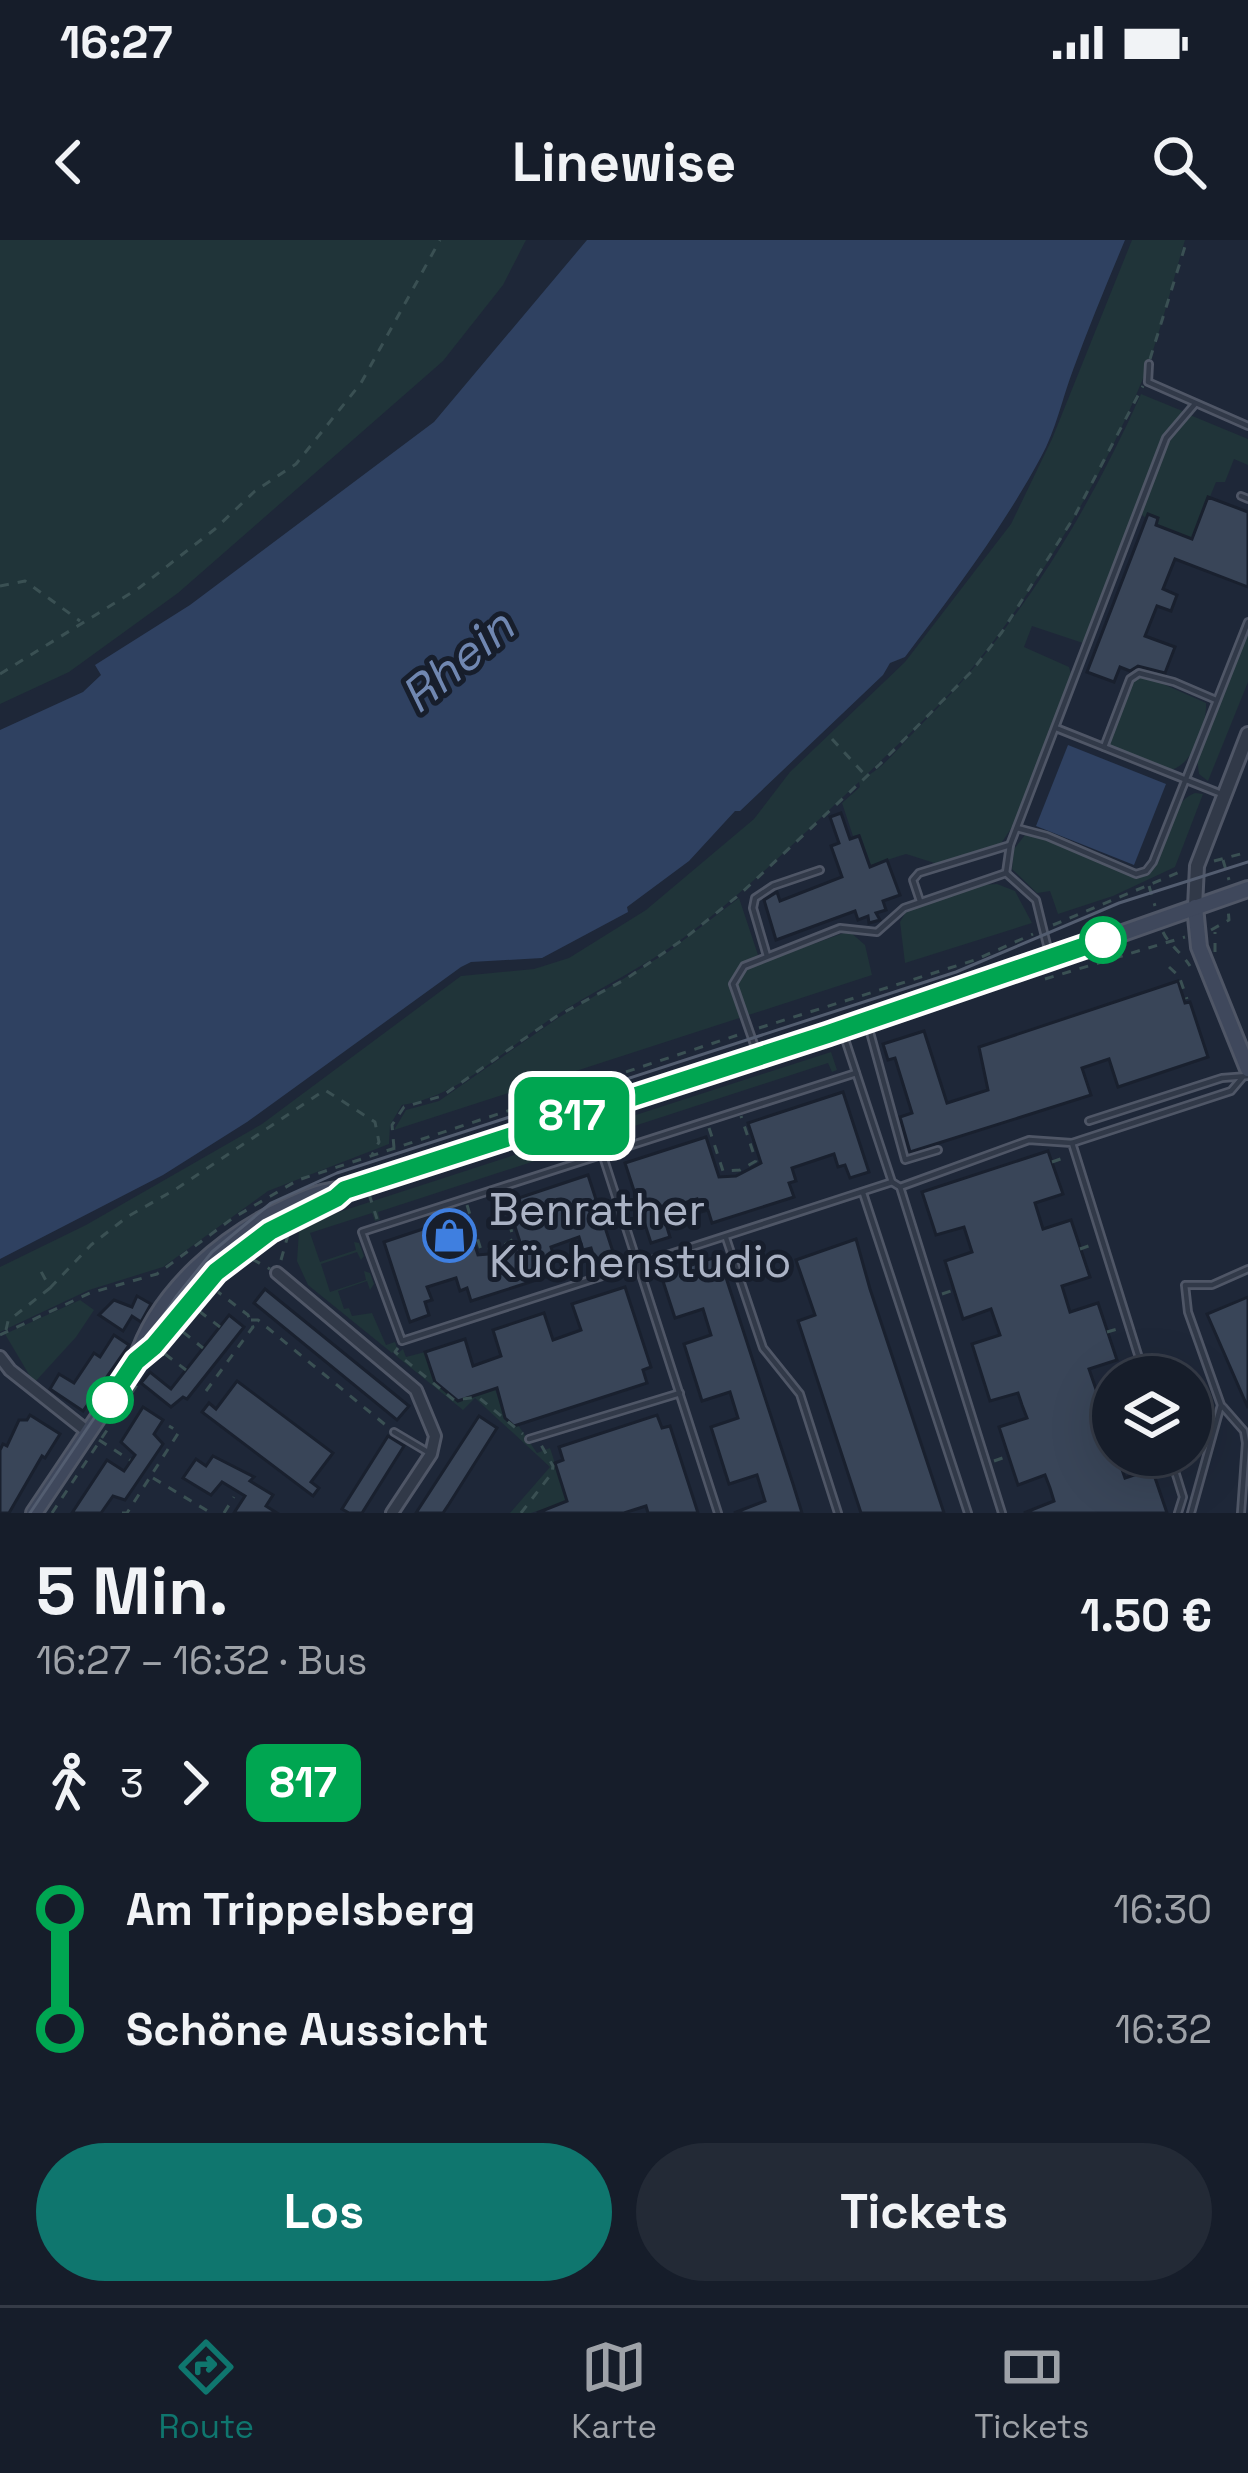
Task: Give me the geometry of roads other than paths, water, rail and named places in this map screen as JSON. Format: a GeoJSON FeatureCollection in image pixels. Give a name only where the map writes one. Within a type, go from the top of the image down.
{"type":"FeatureCollection","features":[{"type":"Feature","properties":{"kind":"main road"},"geometry":{"type":"LineString","coordinates":[[34,1513],[94,1436],[136,1361],[141,1343],[187,1279],[229,1238],[299,1201],[867,1021],[1248,889]]}},
{"type":"Feature","properties":{"kind":"main road"},"geometry":{"type":"LineString","coordinates":[[1195,907],[1199,947],[1246,1074]]}},
{"type":"Feature","properties":{"kind":"main road"},"geometry":{"type":"LineString","coordinates":[[136,1361],[240,1252],[345,1190]]}},
{"type":"Feature","properties":{"kind":"street"},"geometry":{"type":"LineString","coordinates":[[1195,907],[1198,866],[1224,795],[1242,764],[1248,734]]}},
{"type":"Feature","properties":{"kind":"street"},"geometry":{"type":"LineString","coordinates":[[277,1273],[416,1390],[435,1436],[430,1454],[392,1513]]}},
{"type":"Feature","properties":{"kind":"street"},"geometry":{"type":"LineString","coordinates":[[0,1357],[94,1436]]}},
{"type":"Feature","properties":{"kind":"lane"},"geometry":{"type":"LineString","coordinates":[[1149,364],[1147,380],[1248,426]]}},
{"type":"Feature","properties":{"kind":"lane"},"geometry":{"type":"LineString","coordinates":[[1006,873],[1010,845],[1166,438],[1195,404]]}},
{"type":"Feature","properties":{"kind":"lane"},"geometry":{"type":"LineString","coordinates":[[1017,828],[1136,874],[1146,871],[1248,622]]}},
{"type":"Feature","properties":{"kind":"lane"},"geometry":{"type":"LineString","coordinates":[[1104,747],[1130,679],[1138,673],[1216,700]]}},
{"type":"Feature","properties":{"kind":"lane"},"geometry":{"type":"LineString","coordinates":[[1055,728],[1224,795]]}},
{"type":"Feature","properties":{"kind":"lane"},"geometry":{"type":"LineString","coordinates":[[920,901],[913,880],[920,873],[1010,845]]}},
{"type":"Feature","properties":{"kind":"lane"},"geometry":{"type":"LineString","coordinates":[[766,956],[753,908],[755,898],[773,886],[820,870]]}},
{"type":"Feature","properties":{"kind":"lane"},"geometry":{"type":"LineString","coordinates":[[758,1056],[733,985],[744,966],[841,928],[877,932],[893,914],[920,901],[1006,873]]}},
{"type":"Feature","properties":{"kind":"lane"},"geometry":{"type":"LineString","coordinates":[[1006,873],[1036,900],[1050,959]]}},
{"type":"Feature","properties":{"kind":"lane"},"geometry":{"type":"LineString","coordinates":[[867,1021],[905,1160],[938,1150]]}},
{"type":"Feature","properties":{"kind":"lane"},"geometry":{"type":"LineString","coordinates":[[842,1029],[892,1182],[900,1187],[1002,1513]]}},
{"type":"Feature","properties":{"kind":"lane"},"geometry":{"type":"LineString","coordinates":[[856,1073],[362,1232],[402,1341],[892,1182]]}},
{"type":"Feature","properties":{"kind":"lane"},"geometry":{"type":"LineString","coordinates":[[1090,1121],[1246,1074]]}},
{"type":"Feature","properties":{"kind":"lane"},"geometry":{"type":"LineString","coordinates":[[900,1187],[1029,1140],[1072,1143],[1231,1091],[1246,1074]]}},
{"type":"Feature","properties":{"kind":"lane"},"geometry":{"type":"LineString","coordinates":[[589,1111],[718,1513]]}},
{"type":"Feature","properties":{"kind":"lane"},"geometry":{"type":"LineString","coordinates":[[1072,1143],[1138,1356]]}},
{"type":"Feature","properties":{"kind":"lane"},"geometry":{"type":"LineString","coordinates":[[863,1192],[968,1513]]}},
{"type":"Feature","properties":{"kind":"lane"},"geometry":{"type":"LineString","coordinates":[[726,1237],[763,1348],[800,1394],[838,1513]]}},
{"type":"Feature","properties":{"kind":"lane"},"geometry":{"type":"LineString","coordinates":[[1241,1513],[1244,1431],[1221,1405],[1188,1312],[1184,1285],[1212,1285],[1248,1269]]}},
{"type":"Feature","properties":{"kind":"lane"},"geometry":{"type":"LineString","coordinates":[[533,1437],[680,1393]]}},
{"type":"Feature","properties":{"kind":"lane"},"geometry":{"type":"LineString","coordinates":[[1191,1513],[1221,1405]]}},
{"type":"Feature","properties":{"kind":"lane"},"geometry":{"type":"LineString","coordinates":[[394,1432],[430,1454]]}},
{"type":"Feature","properties":{"kind":"lane"},"geometry":{"type":"LineString","coordinates":[[1176,1476],[1183,1497],[1178,1513]]}},
{"type":"Feature","properties":{"kind":"water","name":"Rhein"},"geometry":{"type":"Polygon","coordinates":[[[587,240],[1125,240],[1046,447],[977,559],[905,657],[890,663],[883,675],[735,811],[689,861],[627,907],[628,912],[542,958],[471,962],[461,967],[247,1122],[163,1175],[0,1259],[0,730],[83,692],[101,675],[95,665],[190,605],[434,422],[587,240]]]}},
{"type":"Feature","properties":{"kind":"water"},"geometry":{"type":"Polygon","coordinates":[[[1068,745],[1166,784],[1134,865],[1036,826],[1068,745]]]}},
{"type":"Feature","properties":{"kind":"tram line"},"geometry":{"type":"LineString","coordinates":[[30,1513],[176,1297],[212,1252],[271,1203],[337,1173],[956,972],[1119,903],[1248,862]]}},
{"type":"Feature","properties":{"kind":"place","name":"Benrather Küchenstudio"},"geometry":{"type":"Point","coordinates":[450,1235]}}]}
